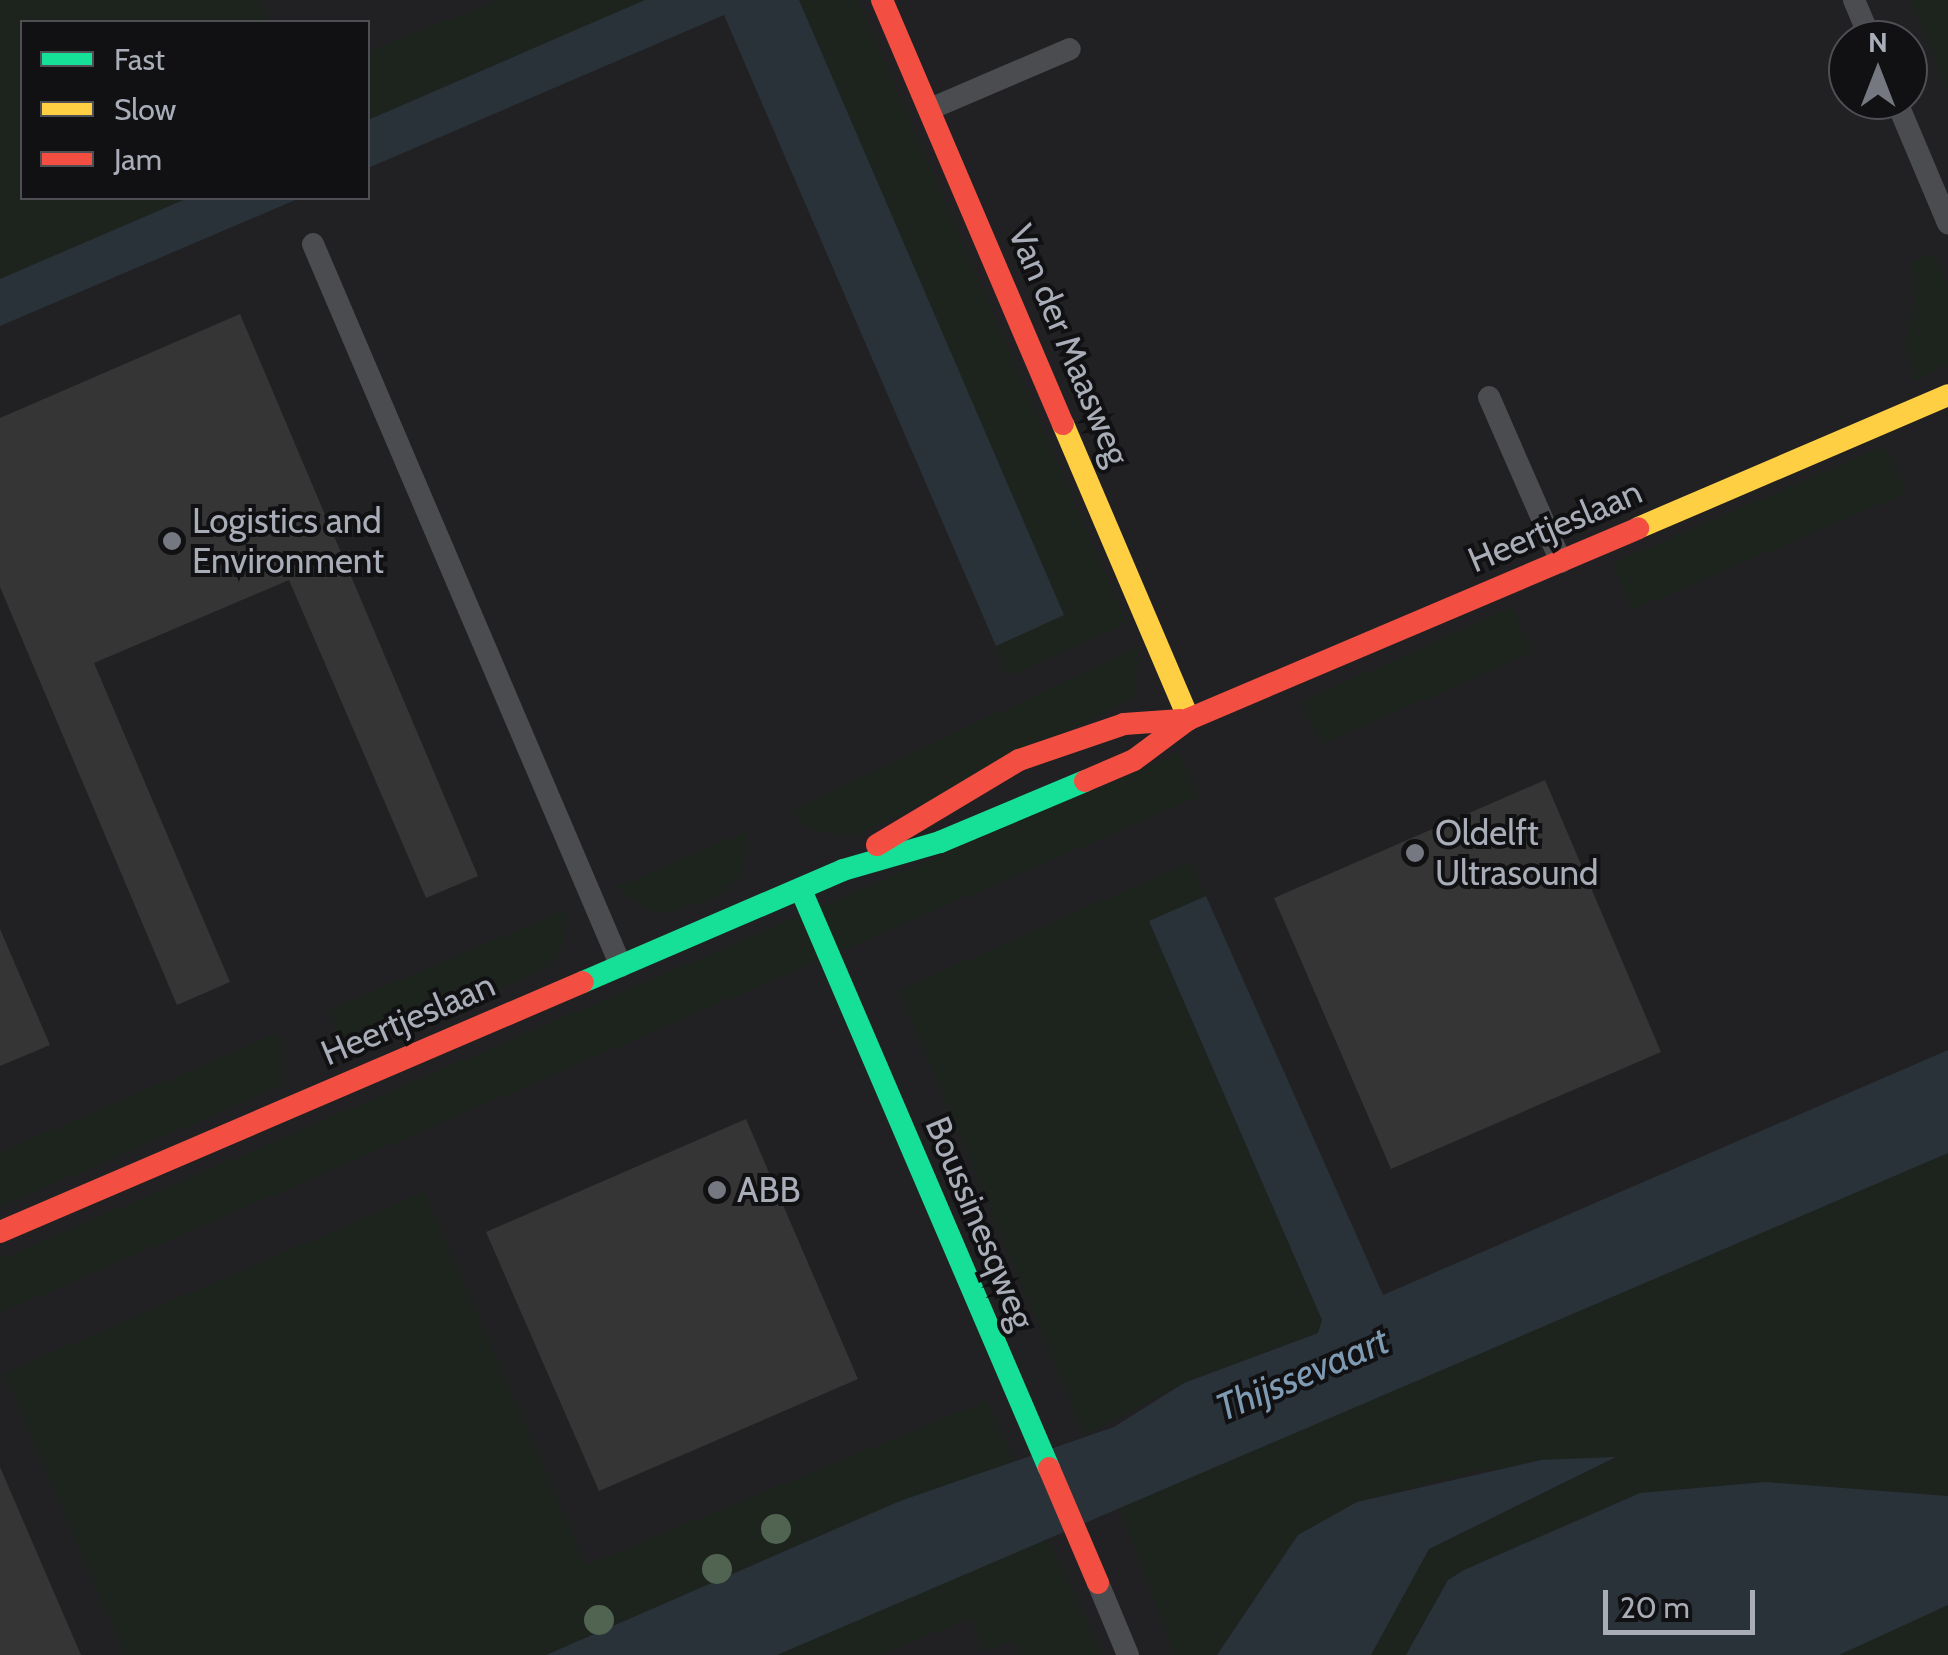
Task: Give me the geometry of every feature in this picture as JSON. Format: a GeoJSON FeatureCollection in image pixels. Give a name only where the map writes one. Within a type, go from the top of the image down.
{"type":"FeatureCollection","features":[{"type":"Feature","properties":{"kind":"street","name":"Van der Maasweg"},"geometry":{"type":"LineString","coordinates":[[882,0],[1189,720]]}},
{"type":"Feature","properties":{"kind":"street","name":"Heertjeslaan"},"geometry":{"type":"LineString","coordinates":[[0,1232],[843,870],[940,842],[1134,760],[1189,720],[1948,395]]}},
{"type":"Feature","properties":{"kind":"street","name":"Heertjeslaan"},"geometry":{"type":"LineString","coordinates":[[843,870],[926,808],[1018,760],[1124,724],[1189,720]]}},
{"type":"Feature","properties":{"kind":"street","name":"Boussinesqweg"},"geometry":{"type":"LineString","coordinates":[[801,890],[1098,1583]]}},
{"type":"Feature","properties":{"kind":"lane"},"geometry":{"type":"LineString","coordinates":[[930,110],[1070,49]]}},
{"type":"Feature","properties":{"kind":"lane"},"geometry":{"type":"LineString","coordinates":[[1904,120],[1948,224]]}},
{"type":"Feature","properties":{"kind":"lane"},"geometry":{"type":"LineString","coordinates":[[313,244],[620,966]]}},
{"type":"Feature","properties":{"kind":"lane"},"geometry":{"type":"LineString","coordinates":[[1490,397],[1561,562]]}},
{"type":"Feature","properties":{"kind":"lane"},"geometry":{"type":"LineString","coordinates":[[1098,1583],[1128,1655]]}},
{"type":"Feature","properties":{"kind":"shaded area"},"geometry":{"type":"Polygon","coordinates":[[[0,0],[1948,0],[1948,1655],[0,1655],[0,0]]]}},
{"type":"Feature","properties":{"kind":"shaded area"},"geometry":{"type":"Polygon","coordinates":[[[0,0],[259,0],[268,20],[20,20],[20,200],[183,200],[0,279],[0,0]]]}},
{"type":"Feature","properties":{"kind":"shaded area"},"geometry":{"type":"Polygon","coordinates":[[[499,0],[645,0],[370,119],[370,50],[499,0]]]}},
{"type":"Feature","properties":{"kind":"shaded area"},"geometry":{"type":"Polygon","coordinates":[[[799,0],[858,0],[1127,624],[1007,676],[996,646],[1063,614],[799,0]]]}},
{"type":"Feature","properties":{"kind":"shaded area"},"geometry":{"type":"Polygon","coordinates":[[[1910,0],[1948,0],[1948,89],[1928,42],[1928,20],[1919,20],[1910,0]]]}},
{"type":"Feature","properties":{"kind":"shaded area"},"geometry":{"type":"Polygon","coordinates":[[[1935,253],[1948,287],[1948,365],[1915,381],[1905,343],[1916,303],[1911,263],[1935,253]]]}},
{"type":"Feature","properties":{"kind":"shaded area"},"geometry":{"type":"Polygon","coordinates":[[[1885,446],[1906,493],[1632,610],[1613,563],[1885,446]]]}},
{"type":"Feature","properties":{"kind":"shaded area"},"geometry":{"type":"Polygon","coordinates":[[[1512,607],[1532,653],[1322,744],[1301,702],[1512,607]]]}},
{"type":"Feature","properties":{"kind":"shaded area"},"geometry":{"type":"Polygon","coordinates":[[[1139,646],[1135,698],[857,836],[812,831],[790,811],[1139,646]]]}},
{"type":"Feature","properties":{"kind":"shaded area"},"geometry":{"type":"Polygon","coordinates":[[[1179,753],[1198,797],[0,1313],[0,1259],[1179,753]]]}},
{"type":"Feature","properties":{"kind":"shaded area"},"geometry":{"type":"Polygon","coordinates":[[[748,831],[742,874],[717,898],[654,915],[616,887],[748,831]]]}},
{"type":"Feature","properties":{"kind":"shaded area"},"geometry":{"type":"Polygon","coordinates":[[[1190,862],[1206,896],[1149,922],[1322,1320],[1318,1333],[1184,1383],[1085,1436],[899,990],[1190,862]]]}},
{"type":"Feature","properties":{"kind":"shaded area"},"geometry":{"type":"Polygon","coordinates":[[[568,909],[561,952],[547,968],[363,1050],[338,1033],[328,1010],[568,909]]]}},
{"type":"Feature","properties":{"kind":"shaded area"},"geometry":{"type":"Polygon","coordinates":[[[280,1032],[283,1085],[0,1207],[0,1152],[280,1032]]]}},
{"type":"Feature","properties":{"kind":"shaded area"},"geometry":{"type":"Polygon","coordinates":[[[1948,1153],[1948,1496],[1765,1482],[1640,1493],[1464,1570],[1448,1580],[1406,1655],[1371,1655],[1429,1549],[1616,1458],[1478,1471],[1357,1502],[1298,1535],[1217,1655],[1175,1655],[1119,1508],[1948,1153]]]}},
{"type":"Feature","properties":{"kind":"shaded area"},"geometry":{"type":"Polygon","coordinates":[[[424,1192],[586,1565],[986,1401],[1017,1466],[900,1501],[546,1655],[125,1655],[4,1373],[424,1192]]]}},
{"type":"Feature","properties":{"kind":"shaded area"},"geometry":{"type":"Polygon","coordinates":[[[1048,1538],[1103,1655],[1022,1655],[1014,1640],[985,1652],[969,1618],[882,1655],[777,1655],[1048,1538]]]}},
{"type":"Feature","properties":{"kind":"shaded area"},"geometry":{"type":"Polygon","coordinates":[[[1948,1605],[1948,1655],[1839,1655],[1873,1634],[1948,1605]]]}},
{"type":"Feature","properties":{"kind":"water"},"geometry":{"type":"Polygon","coordinates":[[[645,0],[799,0],[1064,615],[996,646],[724,15],[370,167],[370,119],[645,0]]]}},
{"type":"Feature","properties":{"kind":"water"},"geometry":{"type":"Polygon","coordinates":[[[183,200],[295,200],[0,326],[0,279],[183,200]]]}},
{"type":"Feature","properties":{"kind":"water","name":"Thijssevaart"},"geometry":{"type":"Polygon","coordinates":[[[1206,896],[1383,1295],[1948,1050],[1948,1153],[777,1655],[546,1655],[900,1501],[1114,1427],[1184,1383],[1318,1333],[1322,1320],[1149,921],[1206,896]]]}},
{"type":"Feature","properties":{"kind":"water"},"geometry":{"type":"Polygon","coordinates":[[[1616,1457],[1429,1549],[1371,1655],[1217,1655],[1298,1535],[1357,1502],[1541,1460],[1616,1457]]]}},
{"type":"Feature","properties":{"kind":"water"},"geometry":{"type":"Polygon","coordinates":[[[1765,1482],[1948,1496],[1948,1605],[1839,1655],[1406,1655],[1448,1580],[1464,1570],[1640,1493],[1765,1482]]]}},
{"type":"Feature","properties":{"kind":"building"},"geometry":{"type":"Polygon","coordinates":[[[240,314],[478,876],[426,898],[289,580],[94,663],[230,982],[177,1005],[0,587],[0,418],[240,314]]]}},
{"type":"Feature","properties":{"kind":"building"},"geometry":{"type":"Polygon","coordinates":[[[1545,780],[1661,1052],[1391,1169],[1274,898],[1545,780]]]}},
{"type":"Feature","properties":{"kind":"building"},"geometry":{"type":"Polygon","coordinates":[[[0,929],[50,1045],[0,1066],[0,929]]]}},
{"type":"Feature","properties":{"kind":"building"},"geometry":{"type":"Polygon","coordinates":[[[746,1119],[858,1379],[599,1491],[486,1232],[746,1119]]]}},
{"type":"Feature","properties":{"kind":"building"},"geometry":{"type":"Polygon","coordinates":[[[0,1467],[81,1655],[0,1655],[0,1467]]]}},
{"type":"Feature","properties":{"kind":"traffic: fast"},"geometry":{"type":"LineString","coordinates":[[583,982],[843,870],[940,842],[1085,781]]}},
{"type":"Feature","properties":{"kind":"traffic: fast"},"geometry":{"type":"LineString","coordinates":[[801,890],[1049,1468]]}},
{"type":"Feature","properties":{"kind":"traffic: slow"},"geometry":{"type":"LineString","coordinates":[[1638,528],[1948,395]]}},
{"type":"Feature","properties":{"kind":"traffic: slow"},"geometry":{"type":"LineString","coordinates":[[1063,424],[1189,719]]}},
{"type":"Feature","properties":{"kind":"traffic: jam"},"geometry":{"type":"LineString","coordinates":[[882,0],[1063,424]]}},
{"type":"Feature","properties":{"kind":"traffic: jam"},"geometry":{"type":"LineString","coordinates":[[1085,781],[1134,760],[1189,719],[1638,528]]}},
{"type":"Feature","properties":{"kind":"traffic: jam"},"geometry":{"type":"LineString","coordinates":[[877,845],[1019,760],[1124,724],[1181,720]]}},
{"type":"Feature","properties":{"kind":"traffic: jam"},"geometry":{"type":"LineString","coordinates":[[0,1232],[583,982]]}},
{"type":"Feature","properties":{"kind":"traffic: jam"},"geometry":{"type":"LineString","coordinates":[[1049,1468],[1098,1583]]}},
{"type":"Feature","properties":{"kind":"place","name":"Logistics and Environment"},"geometry":{"type":"Point","coordinates":[172,541]}},
{"type":"Feature","properties":{"kind":"place","name":"Oldelft Ultrasound"},"geometry":{"type":"Point","coordinates":[1415,853]}},
{"type":"Feature","properties":{"kind":"place","name":"ABB"},"geometry":{"type":"Point","coordinates":[717,1190]}}]}
